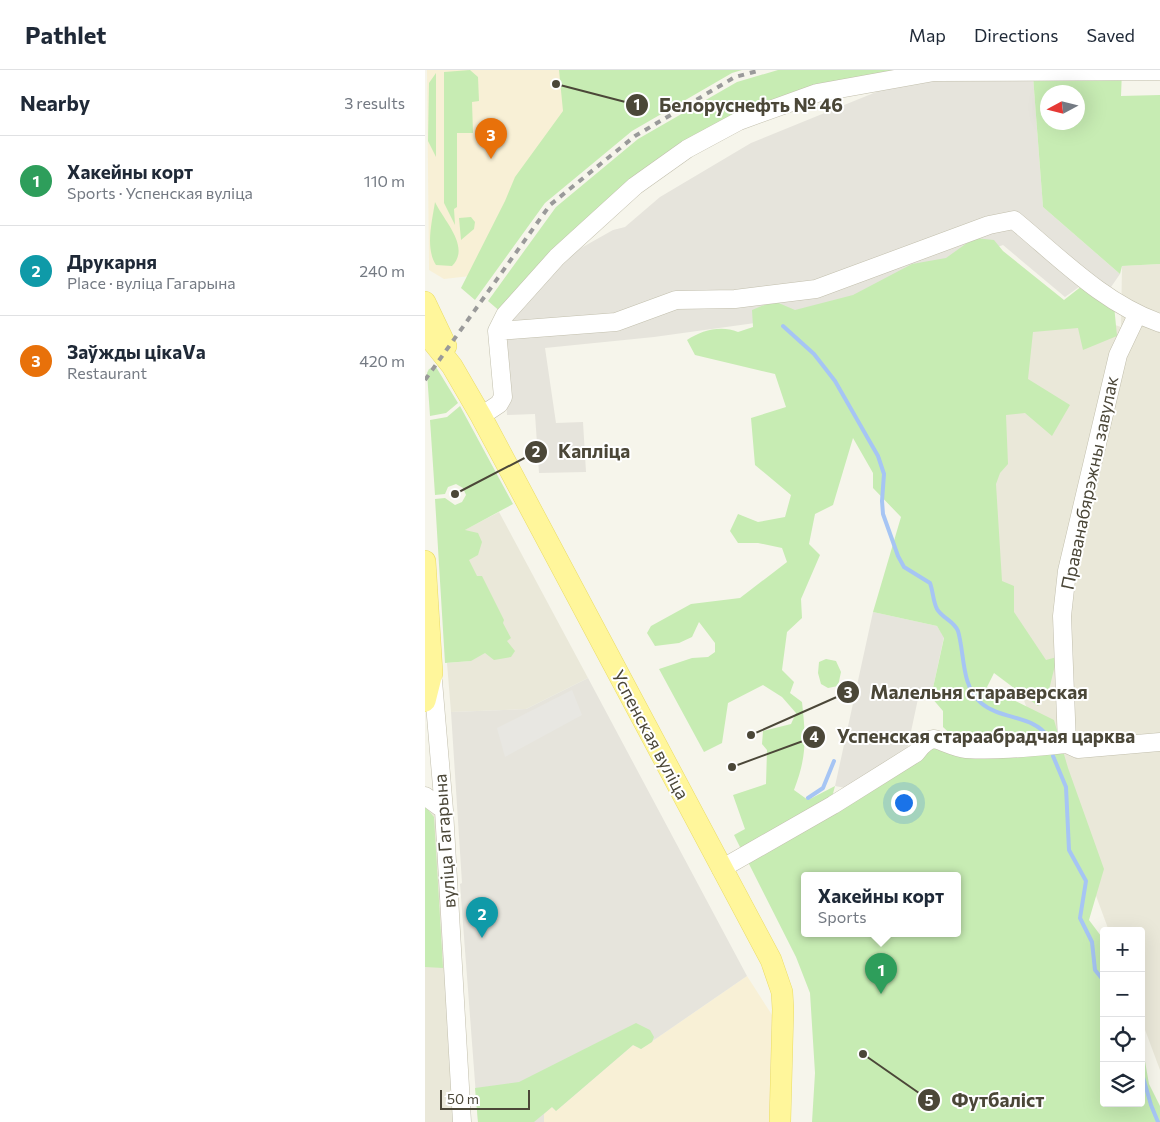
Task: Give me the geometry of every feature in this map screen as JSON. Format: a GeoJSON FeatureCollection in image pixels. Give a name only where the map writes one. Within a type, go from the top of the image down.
{"type":"FeatureCollection","features":[{"type":"Feature","properties":{"kind":"main road","name":"Успенская вуліца"},"geometry":{"type":"LineString","coordinates":[[425,302],[444,338],[452,366]]}},
{"type":"Feature","properties":{"kind":"main road","name":"Успенская вуліца"},"geometry":{"type":"LineString","coordinates":[[428,339],[452,366],[481,416],[771,960],[781,992],[780,1122]]}},
{"type":"Feature","properties":{"kind":"main road","name":"вуліца Гагарына"},"geometry":{"type":"LineString","coordinates":[[425,561],[432,673]]}},
{"type":"Feature","properties":{"kind":"main road"},"geometry":{"type":"LineString","coordinates":[[425,701],[432,673]]}},
{"type":"Feature","properties":{"kind":"street"},"geometry":{"type":"LineString","coordinates":[[481,416],[499,404],[503,397],[497,331],[505,315],[557,258],[635,186],[687,149],[739,121],[817,93],[935,72],[1160,71]]}},
{"type":"Feature","properties":{"kind":"street"},"geometry":{"type":"LineString","coordinates":[[497,331],[616,322],[676,300],[735,299],[816,289],[989,225],[1013,220],[1109,298],[1137,315],[1160,323]]}},
{"type":"Feature","properties":{"kind":"street","name":"Праванабярэжны завулак"},"geometry":{"type":"LineString","coordinates":[[1067,744],[1062,616],[1067,571],[1118,356],[1137,315]]}},
{"type":"Feature","properties":{"kind":"street","name":"вуліца Гагарына"},"geometry":{"type":"LineString","coordinates":[[432,673],[443,810],[462,1122]]}},
{"type":"Feature","properties":{"kind":"street"},"geometry":{"type":"LineString","coordinates":[[721,869],[841,800],[916,753],[931,739],[938,739],[955,748],[985,750],[1067,744],[1078,749],[1160,742]]}},
{"type":"Feature","properties":{"kind":"street"},"geometry":{"type":"LineString","coordinates":[[425,796],[443,810]]}},
{"type":"Feature","properties":{"kind":"shaded area"},"geometry":{"type":"Polygon","coordinates":[[[427,70],[563,70],[566,110],[470,276],[444,279],[429,270],[427,70]]]}},
{"type":"Feature","properties":{"kind":"shaded area"},"geometry":{"type":"Polygon","coordinates":[[[1033,76],[1043,207],[1120,274],[1100,303],[1079,287],[1065,297],[1003,245],[819,314],[654,337],[545,348],[556,423],[583,422],[586,472],[539,473],[535,414],[507,415],[502,341],[509,317],[558,261],[613,230],[625,227],[660,197],[751,143],[913,77],[1033,76]]]}},
{"type":"Feature","properties":{"kind":"shaded area"},"geometry":{"type":"Polygon","coordinates":[[[1160,264],[1160,1070],[1145,1030],[1145,927],[1108,927],[991,611],[980,278],[1121,327],[1122,266],[1160,264]]]}},
{"type":"Feature","properties":{"kind":"shaded area"},"geometry":{"type":"Polygon","coordinates":[[[499,512],[588,678],[526,709],[451,712],[447,663],[471,661],[455,535],[499,512]]]}},
{"type":"Feature","properties":{"kind":"shaded area"},"geometry":{"type":"Polygon","coordinates":[[[873,612],[937,626],[944,637],[931,697],[919,694],[906,755],[851,789],[835,786],[873,612]]]}},
{"type":"Feature","properties":{"kind":"shaded area"},"geometry":{"type":"Polygon","coordinates":[[[588,678],[747,976],[641,1049],[633,1045],[556,1111],[552,1107],[544,1114],[544,1122],[478,1122],[460,884],[462,883],[451,712],[526,709],[588,678]]]}},
{"type":"Feature","properties":{"kind":"shaded area"},"geometry":{"type":"Polygon","coordinates":[[[572,690],[582,715],[505,757],[497,728],[572,690]]]}},
{"type":"Feature","properties":{"kind":"shaded area"},"geometry":{"type":"Polygon","coordinates":[[[425,801],[438,816],[456,1122],[425,1122],[425,801]]]}},
{"type":"Feature","properties":{"kind":"shaded area"},"geometry":{"type":"Polygon","coordinates":[[[747,976],[772,1015],[770,1122],[544,1122],[543,1114],[552,1107],[556,1111],[633,1045],[641,1049],[747,976]]]}},
{"type":"Feature","properties":{"kind":"green space"},"geometry":{"type":"Polygon","coordinates":[[[470,70],[478,77],[479,101],[472,102],[473,133],[457,133],[457,207],[454,209],[455,225],[444,203],[444,72],[470,70]]]}},
{"type":"Feature","properties":{"kind":"green space"},"geometry":{"type":"Polygon","coordinates":[[[559,70],[742,70],[732,73],[632,131],[545,203],[475,300],[461,288],[505,201],[515,177],[563,111],[559,70]]]}},
{"type":"Feature","properties":{"kind":"green space"},"geometry":{"type":"Polygon","coordinates":[[[778,70],[915,70],[899,72],[686,147],[502,313],[488,301],[556,207],[638,139],[737,82],[778,70]]]}},
{"type":"Feature","properties":{"kind":"green space"},"geometry":{"type":"Polygon","coordinates":[[[1122,70],[1121,96],[1160,95],[1160,264],[1122,266],[1120,274],[1043,207],[1033,76],[1122,70]]]}},
{"type":"Feature","properties":{"kind":"green space"},"geometry":{"type":"Polygon","coordinates":[[[436,73],[436,157],[428,141],[429,83],[436,73]]]}},
{"type":"Feature","properties":{"kind":"green space"},"geometry":{"type":"Polygon","coordinates":[[[435,202],[457,242],[459,251],[457,259],[452,266],[436,265],[431,251],[430,235],[435,202]]]}},
{"type":"Feature","properties":{"kind":"green space"},"geometry":{"type":"Polygon","coordinates":[[[471,217],[475,222],[474,229],[461,240],[459,218],[471,217]]]}},
{"type":"Feature","properties":{"kind":"green space"},"geometry":{"type":"Polygon","coordinates":[[[974,238],[994,240],[1003,251],[1064,300],[1087,282],[1114,305],[1117,336],[1083,350],[1078,328],[1033,332],[1028,379],[1070,405],[1052,436],[1025,413],[1006,415],[1008,464],[1000,473],[996,484],[1002,581],[1014,586],[1014,612],[1046,660],[1057,657],[1048,694],[1038,706],[994,673],[987,687],[1054,720],[1068,768],[1104,869],[1089,920],[1100,935],[1100,1107],[1145,1107],[1145,1061],[1149,1084],[1160,1106],[1160,1122],[812,1122],[815,1073],[810,993],[796,957],[747,860],[927,749],[959,742],[943,727],[943,711],[931,697],[944,638],[937,626],[873,612],[901,517],[873,488],[873,473],[853,438],[833,505],[815,514],[809,544],[820,555],[801,599],[802,618],[787,632],[782,670],[794,682],[790,693],[802,702],[805,737],[801,767],[794,790],[808,800],[835,786],[831,801],[742,851],[734,835],[745,829],[733,795],[766,784],[767,750],[762,744],[763,731],[791,724],[796,713],[782,697],[763,685],[728,703],[722,743],[704,752],[659,669],[692,658],[708,657],[715,652],[715,643],[699,622],[692,637],[679,643],[655,646],[647,633],[651,626],[691,604],[740,598],[787,562],[782,548],[758,543],[738,543],[730,531],[738,514],[758,522],[785,517],[791,495],[755,465],[751,418],[786,407],[775,374],[695,355],[687,340],[712,330],[725,329],[738,332],[753,327],[752,310],[774,301],[795,310],[853,295],[912,264],[946,258],[974,238]]]}},
{"type":"Feature","properties":{"kind":"green space"},"geometry":{"type":"Polygon","coordinates":[[[436,367],[458,403],[446,413],[430,416],[427,373],[429,369],[436,367]]]}},
{"type":"Feature","properties":{"kind":"green space"},"geometry":{"type":"Polygon","coordinates":[[[460,406],[513,504],[465,530],[478,533],[482,542],[478,555],[469,560],[477,576],[482,576],[511,638],[507,641],[515,651],[511,657],[494,660],[485,653],[471,661],[445,663],[435,499],[445,498],[455,505],[462,502],[466,495],[463,488],[456,484],[448,487],[445,494],[435,495],[430,420],[447,417],[460,406]]]}},
{"type":"Feature","properties":{"kind":"green space"},"geometry":{"type":"Polygon","coordinates":[[[826,659],[836,661],[841,672],[838,686],[828,688],[821,684],[818,673],[819,662],[826,659]]]}},
{"type":"Feature","properties":{"kind":"green space"},"geometry":{"type":"Polygon","coordinates":[[[425,806],[434,817],[443,968],[425,967],[425,806]]]}},
{"type":"Feature","properties":{"kind":"green space"},"geometry":{"type":"Polygon","coordinates":[[[636,1023],[650,1030],[654,1037],[652,1042],[641,1049],[633,1045],[556,1111],[552,1107],[534,1122],[478,1122],[475,1088],[519,1082],[636,1023]]]}},
{"type":"Feature","properties":{"kind":"waterway"},"geometry":{"type":"LineString","coordinates":[[783,326],[814,354],[835,381],[878,456],[884,474],[883,514],[898,556],[904,567],[930,583],[937,609],[958,631],[967,679],[975,696],[989,708],[1026,721],[1042,730],[1048,737]]}},
{"type":"Feature","properties":{"kind":"waterway"},"geometry":{"type":"LineString","coordinates":[[1053,756],[1066,787],[1069,850],[1086,881],[1080,918],[1092,942],[1095,970],[1100,976]]}},
{"type":"Feature","properties":{"kind":"waterway"},"geometry":{"type":"LineString","coordinates":[[808,798],[823,788],[834,761]]}},
{"type":"Feature","properties":{"kind":"waterway"},"geometry":{"type":"LineString","coordinates":[[1145,1084],[1158,1122]]}},
{"type":"Feature","properties":{"kind":"railway"},"geometry":{"type":"LineString","coordinates":[[425,380],[550,205],[635,136],[735,77],[761,70]]}},
{"type":"Feature","properties":{"kind":"place","name":"Белоруснефть № 46"},"geometry":{"type":"Point","coordinates":[556,84]}},
{"type":"Feature","properties":{"kind":"place","name":"Заўжды цікаVа"},"geometry":{"type":"Point","coordinates":[491,159]}},
{"type":"Feature","properties":{"kind":"place","name":"Капліца"},"geometry":{"type":"Point","coordinates":[455,494]}},
{"type":"Feature","properties":{"kind":"place","name":"Малельня стараверская"},"geometry":{"type":"Point","coordinates":[751,735]}},
{"type":"Feature","properties":{"kind":"place","name":"Успенская стараабрадчая царква"},"geometry":{"type":"Point","coordinates":[732,767]}},
{"type":"Feature","properties":{"kind":"place","name":"Друкарня"},"geometry":{"type":"Point","coordinates":[482,938]}},
{"type":"Feature","properties":{"kind":"place","name":"Хакейны корт"},"geometry":{"type":"Point","coordinates":[881,994]}},
{"type":"Feature","properties":{"kind":"place","name":"Футбаліст"},"geometry":{"type":"Point","coordinates":[863,1054]}}]}
